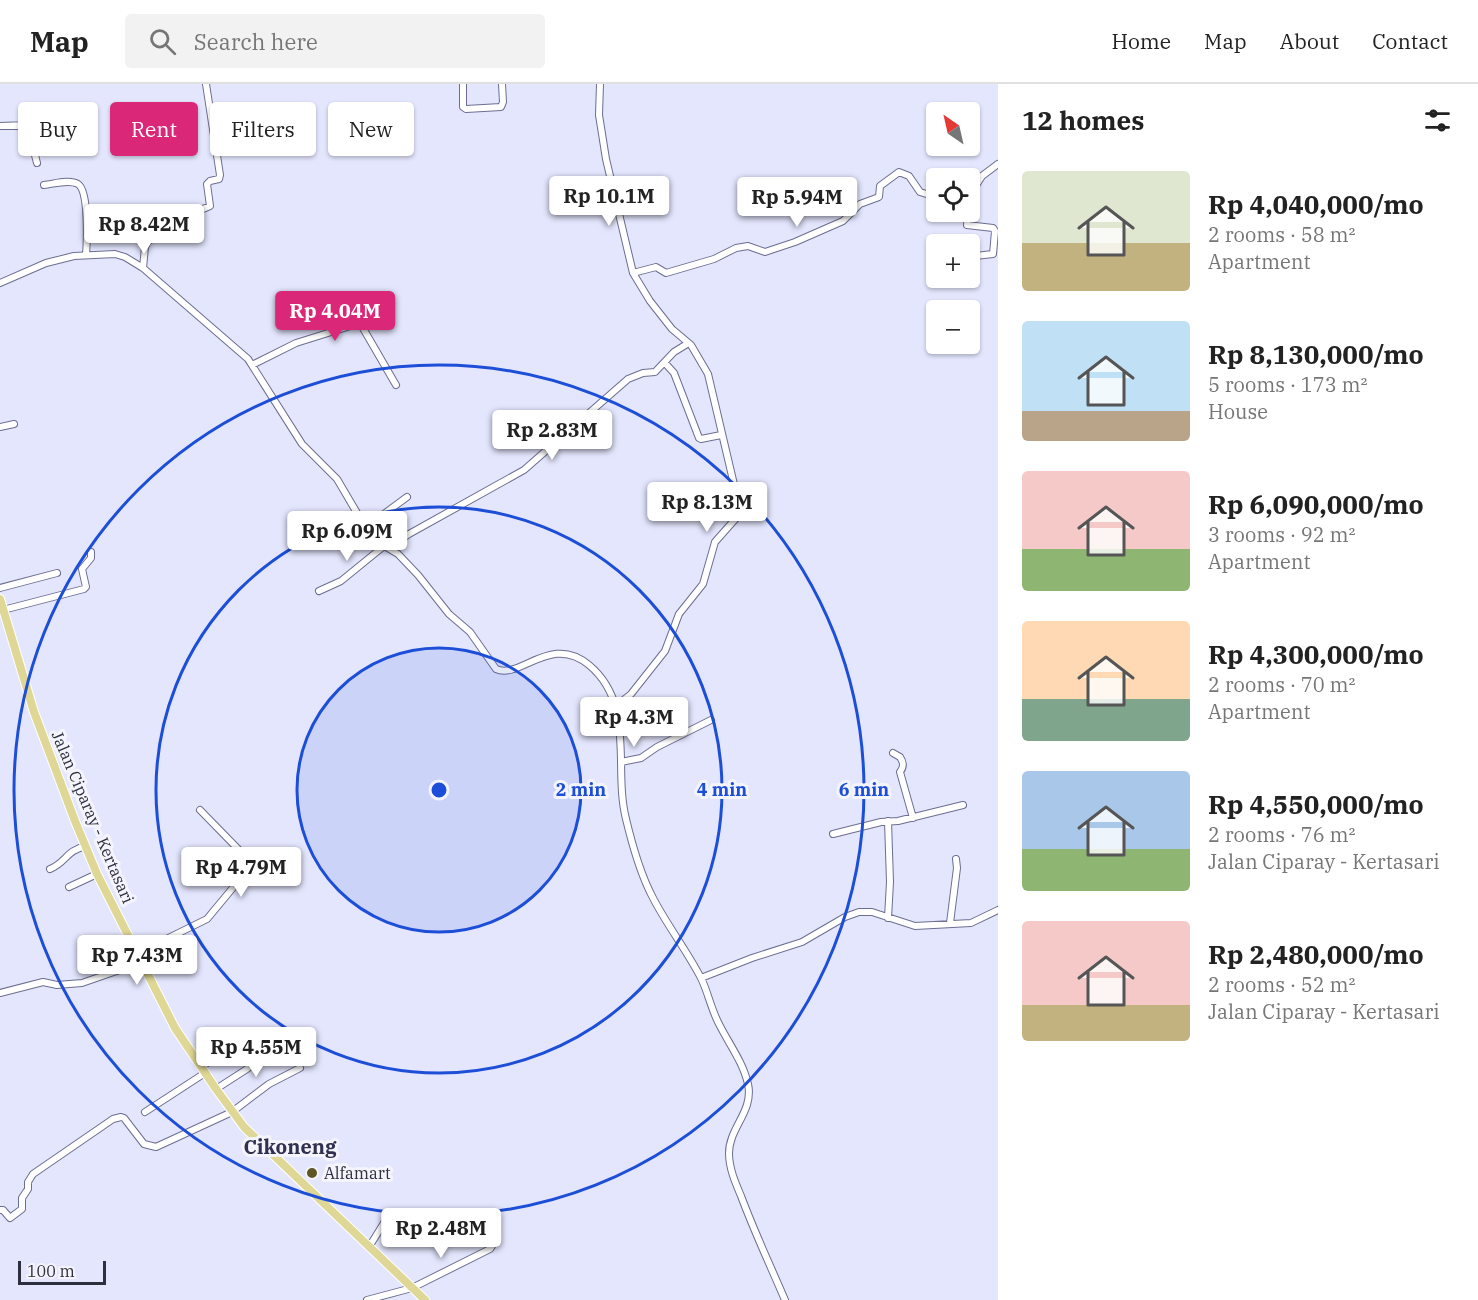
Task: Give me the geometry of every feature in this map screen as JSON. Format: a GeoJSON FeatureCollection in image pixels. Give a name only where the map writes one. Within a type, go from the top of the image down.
{"type":"FeatureCollection","features":[{"type":"Feature","properties":{"kind":"main road","name":"Jalan Ciparay - Kertasari"},"geometry":{"type":"LineString","coordinates":[[0,599],[33,712],[97,874],[141,965],[175,1028],[232,1112],[257,1141],[425,1300]]}},
{"type":"Feature","properties":{"kind":"street"},"geometry":{"type":"LineString","coordinates":[[143,268],[148,241],[172,227],[182,211],[210,206],[207,184],[219,179],[220,175],[206,84]]}},
{"type":"Feature","properties":{"kind":"street"},"geometry":{"type":"LineString","coordinates":[[463,84],[466,109],[501,107],[502,84]]}},
{"type":"Feature","properties":{"kind":"street"},"geometry":{"type":"LineString","coordinates":[[600,84],[599,115],[606,159],[633,273],[650,301],[687,344],[691,345],[708,374],[739,513],[715,542],[703,584],[679,614],[665,651],[631,694],[616,706]]}},
{"type":"Feature","properties":{"kind":"street"},"geometry":{"type":"LineString","coordinates":[[0,126],[18,125]]}},
{"type":"Feature","properties":{"kind":"street"},"geometry":{"type":"LineString","coordinates":[[35,156],[37,163]]}},
{"type":"Feature","properties":{"kind":"street"},"geometry":{"type":"LineString","coordinates":[[980,179],[998,164]]}},
{"type":"Feature","properties":{"kind":"street"},"geometry":{"type":"LineString","coordinates":[[633,273],[656,267],[666,273],[714,259],[736,248],[748,246],[765,252],[795,242],[834,226],[843,221],[860,204],[879,197],[880,186],[899,172],[909,176],[920,192],[926,194]]}},
{"type":"Feature","properties":{"kind":"street"},"geometry":{"type":"LineString","coordinates":[[44,185],[66,182],[77,183],[82,188],[87,229],[86,255]]}},
{"type":"Feature","properties":{"kind":"street"},"geometry":{"type":"LineString","coordinates":[[967,222],[967,225],[993,228],[995,231],[993,254],[980,255]]}},
{"type":"Feature","properties":{"kind":"street"},"geometry":{"type":"LineString","coordinates":[[0,284],[59,259],[86,255],[115,254],[143,268],[242,353],[302,444],[337,479],[365,528],[376,541],[392,549],[418,575],[449,614],[470,632],[496,669],[506,671],[551,655],[575,656],[592,667],[612,695],[616,706],[621,734],[622,798],[626,819],[643,873],[660,910],[701,978],[718,1022],[743,1065],[749,1090],[744,1117],[730,1144],[730,1167],[747,1213],[785,1300]]}},
{"type":"Feature","properties":{"kind":"street"},"geometry":{"type":"LineString","coordinates":[[252,365],[312,337],[360,323],[396,385]]}},
{"type":"Feature","properties":{"kind":"street"},"geometry":{"type":"LineString","coordinates":[[392,549],[409,534],[524,470],[621,384],[643,374],[652,374],[674,352],[687,344]]}},
{"type":"Feature","properties":{"kind":"street"},"geometry":{"type":"LineString","coordinates":[[664,363],[674,373],[700,439],[721,435]]}},
{"type":"Feature","properties":{"kind":"street"},"geometry":{"type":"LineString","coordinates":[[0,427],[14,424]]}},
{"type":"Feature","properties":{"kind":"street"},"geometry":{"type":"LineString","coordinates":[[365,528],[407,497]]}},
{"type":"Feature","properties":{"kind":"street"},"geometry":{"type":"LineString","coordinates":[[319,591],[341,581],[384,546]]}},
{"type":"Feature","properties":{"kind":"street"},"geometry":{"type":"LineString","coordinates":[[3,610],[84,589],[86,587],[82,569],[91,558],[91,552]]}},
{"type":"Feature","properties":{"kind":"street"},"geometry":{"type":"LineString","coordinates":[[0,588],[57,573]]}},
{"type":"Feature","properties":{"kind":"street"},"geometry":{"type":"LineString","coordinates":[[621,762],[641,758],[653,749],[711,720]]}},
{"type":"Feature","properties":{"kind":"street"},"geometry":{"type":"LineString","coordinates":[[893,753],[903,761],[900,772],[913,818]]}},
{"type":"Feature","properties":{"kind":"street"},"geometry":{"type":"LineString","coordinates":[[833,834],[888,821],[913,818],[963,805]]}},
{"type":"Feature","properties":{"kind":"street"},"geometry":{"type":"LineString","coordinates":[[136,954],[207,919],[246,872],[248,866],[243,854],[200,810]]}},
{"type":"Feature","properties":{"kind":"street"},"geometry":{"type":"LineString","coordinates":[[888,821],[890,882],[888,918]]}},
{"type":"Feature","properties":{"kind":"street"},"geometry":{"type":"LineString","coordinates":[[50,869],[58,866],[74,849],[86,846]]}},
{"type":"Feature","properties":{"kind":"street"},"geometry":{"type":"LineString","coordinates":[[950,923],[957,868],[956,859]]}},
{"type":"Feature","properties":{"kind":"street"},"geometry":{"type":"LineString","coordinates":[[69,887],[97,874]]}},
{"type":"Feature","properties":{"kind":"street"},"geometry":{"type":"LineString","coordinates":[[701,978],[802,942],[845,917],[859,912],[872,912],[915,926],[971,923],[998,910]]}},
{"type":"Feature","properties":{"kind":"street"},"geometry":{"type":"LineString","coordinates":[[0,993],[43,982],[57,985],[82,982],[131,966],[141,965]]}},
{"type":"Feature","properties":{"kind":"street"},"geometry":{"type":"LineString","coordinates":[[145,1112],[203,1070],[244,1035]]}},
{"type":"Feature","properties":{"kind":"street"},"geometry":{"type":"LineString","coordinates":[[216,1089],[248,1070],[265,1052],[279,1043]]}},
{"type":"Feature","properties":{"kind":"street"},"geometry":{"type":"LineString","coordinates":[[0,1210],[3,1210],[10,1218],[22,1209],[22,1198],[33,1174],[113,1119],[124,1118],[144,1144],[152,1147],[170,1142],[232,1112],[269,1084],[300,1068]]}},
{"type":"Feature","properties":{"kind":"street"},"geometry":{"type":"LineString","coordinates":[[369,1247],[387,1218],[404,1220],[415,1218]]}},
{"type":"Feature","properties":{"kind":"street"},"geometry":{"type":"LineString","coordinates":[[367,1300],[412,1288],[490,1249],[492,1246],[489,1239]]}},
{"type":"Feature","properties":{"kind":"place","name":"Alfamart"},"geometry":{"type":"Point","coordinates":[312,1173]}},
{"type":"Feature","properties":{"kind":"district","name":"Cikoneng"},"geometry":{"type":"Point","coordinates":[290,1147]}}]}
